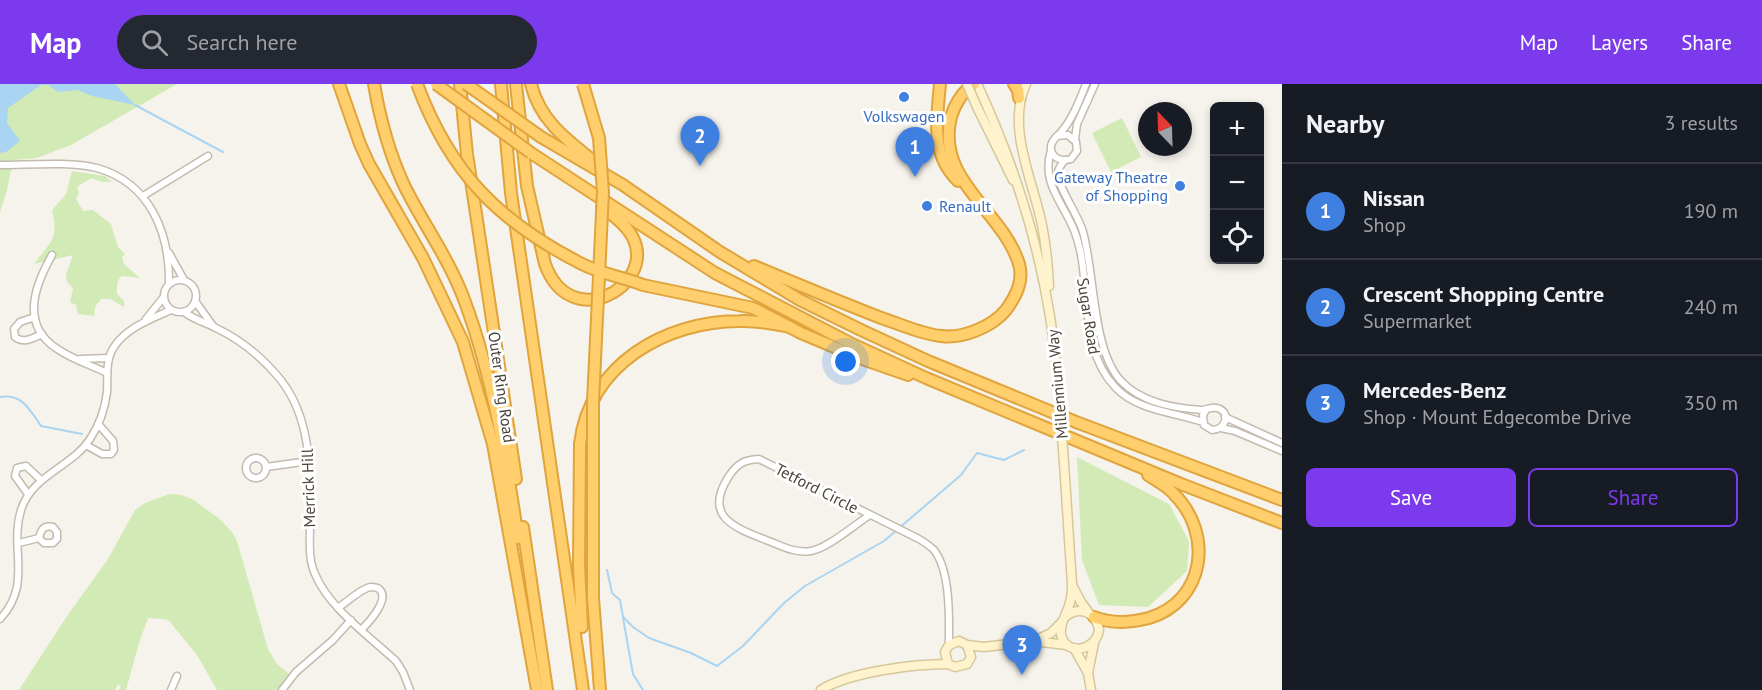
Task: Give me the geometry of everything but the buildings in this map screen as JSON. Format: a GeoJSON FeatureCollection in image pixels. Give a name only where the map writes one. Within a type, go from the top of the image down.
{"type":"FeatureCollection","features":[{"type":"Feature","properties":{"kind":"highway"},"geometry":{"type":"LineString","coordinates":[[339,84],[369,164],[423,258],[463,342],[493,444],[537,690]]}},
{"type":"Feature","properties":{"kind":"highway"},"geometry":{"type":"LineString","coordinates":[[375,84],[389,149],[404,184],[465,300],[485,368],[502,443],[545,690]]}},
{"type":"Feature","properties":{"kind":"highway"},"geometry":{"type":"LineString","coordinates":[[417,84],[429,113],[454,160],[491,204],[526,231],[583,264],[643,285],[753,308],[790,327],[891,370],[926,378]]}},
{"type":"Feature","properties":{"kind":"highway"},"geometry":{"type":"LineString","coordinates":[[436,84],[531,153],[610,213],[628,231],[635,242],[636,255],[630,277],[611,294],[600,299],[588,301],[575,298],[556,286],[549,276],[527,186],[516,84]]}},
{"type":"Feature","properties":{"kind":"highway","name":"Outer Ring Road"},"geometry":{"type":"LineString","coordinates":[[460,84],[467,154],[545,690]]}},
{"type":"Feature","properties":{"kind":"highway"},"geometry":{"type":"LineString","coordinates":[[466,84],[540,137],[623,185]]}},
{"type":"Feature","properties":{"kind":"highway"},"geometry":{"type":"LineString","coordinates":[[501,84],[511,193],[583,690]]}},
{"type":"Feature","properties":{"kind":"highway"},"geometry":{"type":"LineString","coordinates":[[531,84],[542,112],[554,129],[623,185],[720,252],[800,300],[928,361],[1076,422],[1282,500]]}},
{"type":"Feature","properties":{"kind":"highway"},"geometry":{"type":"LineString","coordinates":[[584,84],[599,138],[603,192],[593,402],[593,598],[600,690]]}},
{"type":"Feature","properties":{"kind":"highway"},"geometry":{"type":"LineString","coordinates":[[720,252],[921,332],[942,336],[964,334],[974,331],[1003,313],[1014,299],[1021,277],[1020,266],[1012,246],[970,191],[946,167],[939,149],[936,124],[940,84]]}},
{"type":"Feature","properties":{"kind":"highway"},"geometry":{"type":"LineString","coordinates":[[970,191],[951,156],[948,129],[952,112],[959,99],[976,84]]}},
{"type":"Feature","properties":{"kind":"highway"},"geometry":{"type":"LineString","coordinates":[[1014,84],[1019,98]]}},
{"type":"Feature","properties":{"kind":"highway"},"geometry":{"type":"LineString","coordinates":[[531,153],[714,273],[850,343],[926,378],[1282,523]]}},
{"type":"Feature","properties":{"kind":"highway"},"geometry":{"type":"LineString","coordinates":[[589,690],[579,577],[579,469],[581,432],[594,397],[625,359],[654,341],[682,330],[727,321],[756,321],[790,327]]}},
{"type":"Feature","properties":{"kind":"highway"},"geometry":{"type":"LineString","coordinates":[[1092,615],[1111,622],[1125,622],[1156,615],[1181,600],[1197,572],[1200,548],[1197,532],[1182,503],[1164,486],[1126,460]]}},
{"type":"Feature","properties":{"kind":"street","name":"Millennium Way"},"geometry":{"type":"LineString","coordinates":[[967,84],[981,104]]}},
{"type":"Feature","properties":{"kind":"street","name":"Millennium Way"},"geometry":{"type":"LineString","coordinates":[[976,84],[981,104],[1008,173],[1018,189],[1040,263],[1050,313],[1058,383],[1072,584],[1070,603],[1064,619]]}},
{"type":"Feature","properties":{"kind":"street"},"geometry":{"type":"LineString","coordinates":[[1026,84],[1019,98],[1018,126],[1042,225],[1048,262],[1050,313]]}},
{"type":"Feature","properties":{"kind":"street"},"geometry":{"type":"LineString","coordinates":[[1086,84],[1067,124],[1052,142],[1051,150],[1056,158],[1064,161],[1071,159],[1076,153],[1078,148],[1075,139],[1077,124],[1095,84]]}},
{"type":"Feature","properties":{"kind":"street"},"geometry":{"type":"LineString","coordinates":[[1058,136],[1065,134],[1075,139]]}},
{"type":"Feature","properties":{"kind":"street","name":"Sugar Road"},"geometry":{"type":"LineString","coordinates":[[1051,150],[1048,161],[1049,179],[1075,234],[1091,340],[1103,374],[1116,389],[1138,404],[1203,422]]}},
{"type":"Feature","properties":{"kind":"street"},"geometry":{"type":"LineString","coordinates":[[143,196],[208,156]]}},
{"type":"Feature","properties":{"kind":"street","name":"Sugar Road"},"geometry":{"type":"LineString","coordinates":[[1064,161],[1058,176],[1081,223],[1087,246],[1101,340],[1107,361],[1122,382],[1132,391],[1166,405],[1206,410]]}},
{"type":"Feature","properties":{"kind":"street"},"geometry":{"type":"LineString","coordinates":[[0,165],[96,168],[124,181],[143,196],[156,215],[167,250],[184,280],[193,286],[195,291],[193,306],[184,312],[171,310],[144,321]]}},
{"type":"Feature","properties":{"kind":"street"},"geometry":{"type":"LineString","coordinates":[[167,250],[169,284]]}},
{"type":"Feature","properties":{"kind":"street"},"geometry":{"type":"LineString","coordinates":[[52,255],[36,286],[33,303],[35,317],[42,334],[53,346],[107,373]]}},
{"type":"Feature","properties":{"kind":"street"},"geometry":{"type":"LineString","coordinates":[[0,619],[10,607],[19,582],[19,520],[28,494],[86,445],[99,425],[104,411],[109,358],[114,346],[144,321],[163,298],[165,288],[169,284],[173,281],[184,280]]}},
{"type":"Feature","properties":{"kind":"street"},"geometry":{"type":"LineString","coordinates":[[163,298],[171,310]]}},
{"type":"Feature","properties":{"kind":"street","name":"Merrick Hill"},"geometry":{"type":"LineString","coordinates":[[195,301],[213,326]]}},
{"type":"Feature","properties":{"kind":"street","name":"Merrick Hill"},"geometry":{"type":"LineString","coordinates":[[184,312],[195,320],[213,326],[254,352],[280,380],[294,403],[307,440],[310,557],[314,573],[321,587],[338,608],[396,661],[410,690]]}},
{"type":"Feature","properties":{"kind":"street"},"geometry":{"type":"LineString","coordinates":[[35,317],[17,324],[14,335],[17,339],[23,340],[42,334]]}},
{"type":"Feature","properties":{"kind":"street"},"geometry":{"type":"LineString","coordinates":[[79,360],[109,358]]}},
{"type":"Feature","properties":{"kind":"street"},"geometry":{"type":"LineString","coordinates":[[1221,428],[1225,423],[1221,409],[1216,407],[1206,410],[1203,422],[1212,430],[1221,428],[1234,431],[1282,451]]}},
{"type":"Feature","properties":{"kind":"street"},"geometry":{"type":"LineString","coordinates":[[1225,417],[1282,442]]}},
{"type":"Feature","properties":{"kind":"street"},"geometry":{"type":"LineString","coordinates":[[86,445],[102,454],[111,454],[114,450],[113,441],[99,425]]}},
{"type":"Feature","properties":{"kind":"street","name":"Tetford Circle"},"geometry":{"type":"LineString","coordinates":[[870,515],[817,549],[798,551],[732,525],[725,519],[720,509],[720,494],[736,466],[748,460],[759,459],[914,536],[933,549],[943,567],[949,622],[947,649]]}},
{"type":"Feature","properties":{"kind":"street"},"geometry":{"type":"LineString","coordinates":[[266,467],[309,461]]}},
{"type":"Feature","properties":{"kind":"street"},"geometry":{"type":"LineString","coordinates":[[28,494],[15,476],[17,468],[27,466],[42,480]]}},
{"type":"Feature","properties":{"kind":"street"},"geometry":{"type":"LineString","coordinates":[[19,543],[39,538]]}},
{"type":"Feature","properties":{"kind":"street","name":"Millennium Way"},"geometry":{"type":"LineString","coordinates":[[1072,584],[1078,597],[1092,615]]}},
{"type":"Feature","properties":{"kind":"street"},"geometry":{"type":"LineString","coordinates":[[338,608],[367,588],[374,587],[380,590],[382,594],[380,605],[372,619],[362,629]]}},
{"type":"Feature","properties":{"kind":"street"},"geometry":{"type":"LineString","coordinates":[[1033,641],[1051,633],[1064,619],[1079,611],[1092,615],[1099,630],[1088,673],[1091,690]]}},
{"type":"Feature","properties":{"kind":"street"},"geometry":{"type":"LineString","coordinates":[[1064,619],[1061,636],[1072,647],[1088,673]]}},
{"type":"Feature","properties":{"kind":"street"},"geometry":{"type":"LineString","coordinates":[[282,690],[296,672],[333,640],[351,620]]}},
{"type":"Feature","properties":{"kind":"street","name":"Tetford Circle"},"geometry":{"type":"LineString","coordinates":[[949,622],[963,643]]}},
{"type":"Feature","properties":{"kind":"street"},"geometry":{"type":"LineString","coordinates":[[924,664],[947,649],[963,643],[984,647],[1033,641],[1085,648],[1094,643]]}},
{"type":"Feature","properties":{"kind":"street"},"geometry":{"type":"LineString","coordinates":[[963,643],[970,657]]}},
{"type":"Feature","properties":{"kind":"street"},"geometry":{"type":"LineString","coordinates":[[821,690],[839,681],[924,664],[963,666],[970,657],[984,647]]}},
{"type":"Feature","properties":{"kind":"street"},"geometry":{"type":"LineString","coordinates":[[947,649],[948,664]]}},
{"type":"Feature","properties":{"kind":"street"},"geometry":{"type":"LineString","coordinates":[[171,690],[177,676]]}},
{"type":"Feature","properties":{"kind":"green space"},"geometry":{"type":"Polygon","coordinates":[[[0,84],[177,84],[71,145],[37,158],[13,160],[0,212],[0,84]]]}},
{"type":"Feature","properties":{"kind":"green space"},"geometry":{"type":"Polygon","coordinates":[[[1122,118],[1138,151],[1138,156],[1141,157],[1111,172],[1092,133],[1122,118]]]}},
{"type":"Feature","properties":{"kind":"green space"},"geometry":{"type":"Polygon","coordinates":[[[72,171],[105,176],[112,182],[102,182],[91,178],[77,187],[79,193],[76,199],[83,211],[93,210],[111,224],[118,247],[125,254],[122,257],[124,264],[140,278],[120,277],[117,294],[124,301],[124,307],[110,299],[101,299],[95,307],[94,316],[78,314],[76,305],[70,302],[73,288],[67,282],[66,275],[73,255],[34,264],[52,240],[55,228],[52,210],[66,194],[72,171]]]}},
{"type":"Feature","properties":{"kind":"green space"},"geometry":{"type":"Polygon","coordinates":[[[1077,457],[1169,504],[1189,541],[1187,571],[1148,607],[1099,605],[1082,560],[1077,457]]]}},
{"type":"Feature","properties":{"kind":"green space"},"geometry":{"type":"Polygon","coordinates":[[[169,494],[192,499],[221,520],[237,541],[268,649],[277,664],[289,674],[277,690],[217,690],[197,655],[169,621],[148,618],[126,690],[119,690],[121,687],[118,684],[115,690],[19,690],[67,616],[108,559],[135,510],[145,503],[169,494]]]}},
{"type":"Feature","properties":{"kind":"water"},"geometry":{"type":"Polygon","coordinates":[[[0,84],[115,84],[135,105],[92,96],[78,90],[58,92],[48,85],[41,85],[8,108],[7,123],[20,141],[6,152],[0,153],[0,84]]]}},
{"type":"Feature","properties":{"kind":"waterway"},"geometry":{"type":"LineString","coordinates":[[135,105],[223,152]]}},
{"type":"Feature","properties":{"kind":"waterway"},"geometry":{"type":"LineString","coordinates":[[0,397],[8,396],[20,400],[41,426],[82,434]]}},
{"type":"Feature","properties":{"kind":"waterway"},"geometry":{"type":"LineString","coordinates":[[607,570],[612,593],[620,600],[623,617],[633,627],[649,638],[691,653],[717,666],[743,646],[784,603],[805,586],[884,541],[961,475],[977,453],[1004,460],[1024,450]]}},
{"type":"Feature","properties":{"kind":"waterway"},"geometry":{"type":"LineString","coordinates":[[623,618],[633,674],[643,690]]}},
{"type":"Feature","properties":{"kind":"place","name":"Volkswagen"},"geometry":{"type":"Point","coordinates":[904,97]}},
{"type":"Feature","properties":{"kind":"place","name":"Crescent Shopping Centre"},"geometry":{"type":"Point","coordinates":[700,166]}},
{"type":"Feature","properties":{"kind":"place","name":"Nissan"},"geometry":{"type":"Point","coordinates":[915,177]}},
{"type":"Feature","properties":{"kind":"place","name":"Gateway Theatre of Shopping"},"geometry":{"type":"Point","coordinates":[1180,186]}},
{"type":"Feature","properties":{"kind":"place","name":"Renault"},"geometry":{"type":"Point","coordinates":[927,206]}},
{"type":"Feature","properties":{"kind":"place","name":"Mercedes-Benz"},"geometry":{"type":"Point","coordinates":[1022,675]}}]}
